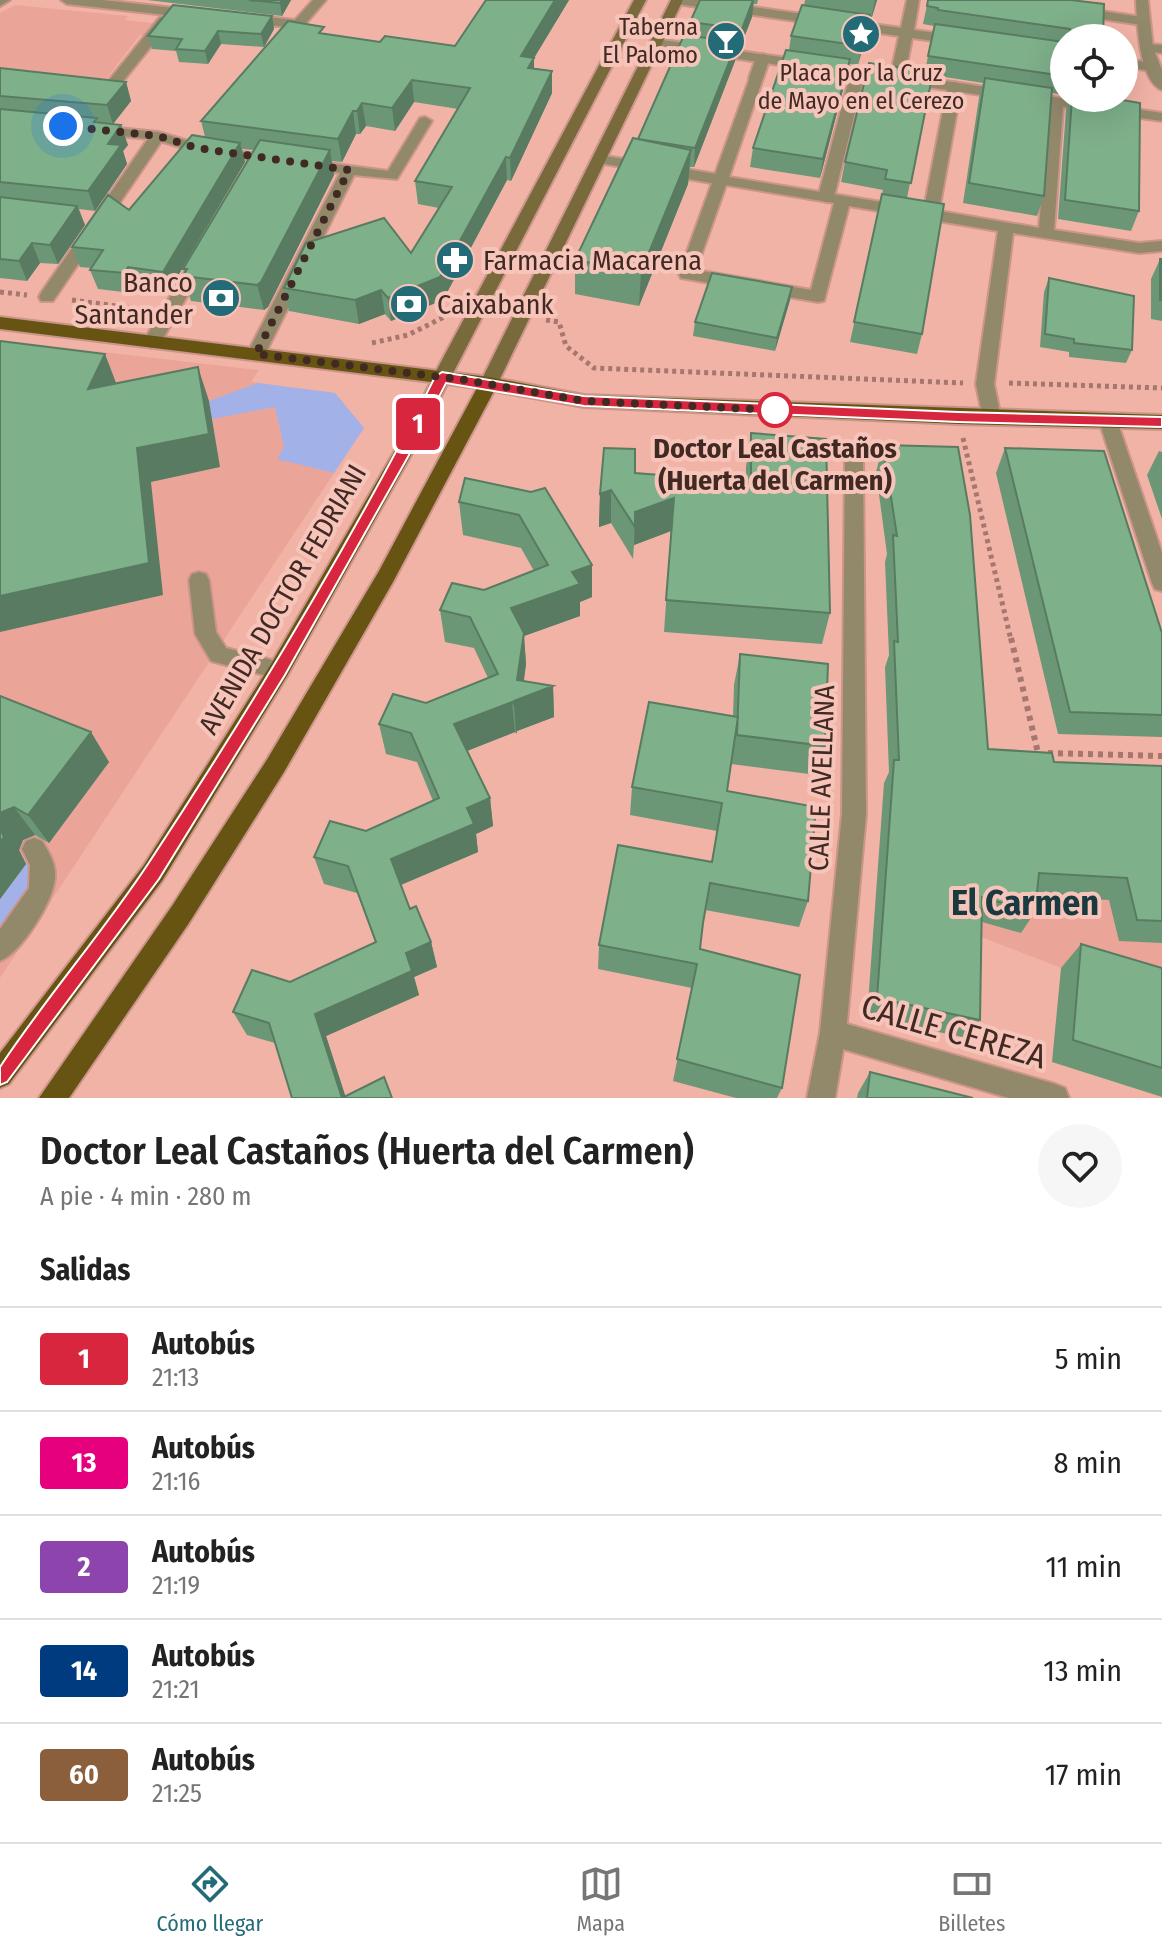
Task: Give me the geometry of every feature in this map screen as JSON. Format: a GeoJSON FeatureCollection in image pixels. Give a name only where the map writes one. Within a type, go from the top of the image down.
{"type":"FeatureCollection","features":[{"type":"Feature","properties":{"kind":"main road","name":"AVENIDA DOCTOR FEDRIANI"},"geometry":{"type":"LineString","coordinates":[[0,1075],[153,873],[279,670],[398,462],[640,0]]}},
{"type":"Feature","properties":{"kind":"main road"},"geometry":{"type":"LineString","coordinates":[[53,1098],[197,890],[326,683],[440,479],[677,0]]}},
{"type":"Feature","properties":{"kind":"main road"},"geometry":{"type":"LineString","coordinates":[[0,323],[489,383],[584,401],[958,417],[1162,422]]}},
{"type":"Feature","properties":{"kind":"street"},"geometry":{"type":"LineString","coordinates":[[67,0],[203,14]]}},
{"type":"Feature","properties":{"kind":"street"},"geometry":{"type":"LineString","coordinates":[[284,40],[320,0]]}},
{"type":"Feature","properties":{"kind":"street"},"geometry":{"type":"LineString","coordinates":[[677,0],[970,41]]}},
{"type":"Feature","properties":{"kind":"street"},"geometry":{"type":"LineString","coordinates":[[897,78],[913,0]]}},
{"type":"Feature","properties":{"kind":"street"},"geometry":{"type":"LineString","coordinates":[[1142,0],[1146,48],[1162,86]]}},
{"type":"Feature","properties":{"kind":"street"},"geometry":{"type":"LineString","coordinates":[[1069,10],[1142,21]]}},
{"type":"Feature","properties":{"kind":"street"},"geometry":{"type":"LineString","coordinates":[[100,91],[172,11]]}},
{"type":"Feature","properties":{"kind":"street"},"geometry":{"type":"LineString","coordinates":[[235,18],[297,24]]}},
{"type":"Feature","properties":{"kind":"street"},"geometry":{"type":"LineString","coordinates":[[656,43],[1050,100]]}},
{"type":"Feature","properties":{"kind":"street"},"geometry":{"type":"LineString","coordinates":[[1146,48],[1162,49]]}},
{"type":"Feature","properties":{"kind":"street"},"geometry":{"type":"LineString","coordinates":[[763,58],[687,274],[818,297],[843,200]]}},
{"type":"Feature","properties":{"kind":"street"},"geometry":{"type":"LineString","coordinates":[[1138,65],[1153,67]]}},
{"type":"Feature","properties":{"kind":"street"},"geometry":{"type":"LineString","coordinates":[[826,197],[858,72]]}},
{"type":"Feature","properties":{"kind":"street"},"geometry":{"type":"LineString","coordinates":[[931,215],[955,86]]}},
{"type":"Feature","properties":{"kind":"street"},"geometry":{"type":"LineString","coordinates":[[1046,234],[1055,112]]}},
{"type":"Feature","properties":{"kind":"street"},"geometry":{"type":"LineString","coordinates":[[1129,112],[1162,117]]}},
{"type":"Feature","properties":{"kind":"street"},"geometry":{"type":"LineString","coordinates":[[79,128],[158,136],[256,164],[392,176],[425,121]]}},
{"type":"Feature","properties":{"kind":"street"},"geometry":{"type":"LineString","coordinates":[[47,297],[92,219],[158,136]]}},
{"type":"Feature","properties":{"kind":"street"},"geometry":{"type":"LineString","coordinates":[[599,159],[1046,234],[1139,248],[1162,246]]}},
{"type":"Feature","properties":{"kind":"street"},"geometry":{"type":"LineString","coordinates":[[256,354],[349,170]]}},
{"type":"Feature","properties":{"kind":"street"},"geometry":{"type":"LineString","coordinates":[[992,418],[985,384],[1006,227]]}},
{"type":"Feature","properties":{"kind":"street"},"geometry":{"type":"LineString","coordinates":[[152,342],[205,250]]}},
{"type":"Feature","properties":{"kind":"street"},"geometry":{"type":"LineString","coordinates":[[1108,421],[1161,575]]}},
{"type":"Feature","properties":{"kind":"street","name":"CALLE AVELLANA"},"geometry":{"type":"LineString","coordinates":[[821,1098],[833,1033],[854,814],[854,459]]}},
{"type":"Feature","properties":{"kind":"street"},"geometry":{"type":"LineString","coordinates":[[199,580],[206,634],[219,655],[279,670]]}},
{"type":"Feature","properties":{"kind":"street"},"geometry":{"type":"LineString","coordinates":[[0,949],[42,891],[45,875],[43,861],[34,849]]}},
{"type":"Feature","properties":{"kind":"street","name":"CALLE CEREZA"},"geometry":{"type":"LineString","coordinates":[[833,1033],[1055,1098]]}},
{"type":"Feature","properties":{"kind":"path"},"geometry":{"type":"LineString","coordinates":[[0,292],[151,310]]}},
{"type":"Feature","properties":{"kind":"path"},"geometry":{"type":"LineString","coordinates":[[363,343],[408,335],[452,311]]}},
{"type":"Feature","properties":{"kind":"path"},"geometry":{"type":"LineString","coordinates":[[559,322],[566,346],[594,368],[968,383]]}},
{"type":"Feature","properties":{"kind":"path"},"geometry":{"type":"LineString","coordinates":[[1005,383],[1162,388]]}},
{"type":"Feature","properties":{"kind":"path"},"geometry":{"type":"LineString","coordinates":[[958,417],[1036,753],[1162,756]]}},
{"type":"Feature","properties":{"kind":"shaded area"},"geometry":{"type":"Polygon","coordinates":[[[15,5],[128,16],[125,20],[160,24],[150,36],[140,35],[101,86],[0,76],[0,13],[15,5]]]}},
{"type":"Feature","properties":{"kind":"shaded area"},"geometry":{"type":"Polygon","coordinates":[[[0,340],[259,370],[251,382],[335,393],[364,428],[0,978],[0,340]]]}},
{"type":"Feature","properties":{"kind":"shaded area"},"geometry":{"type":"Polygon","coordinates":[[[258,383],[335,393],[364,428],[334,473],[277,459],[284,447],[275,407],[212,419],[209,401],[258,383]]]}},
{"type":"Feature","properties":{"kind":"shaded area"},"geometry":{"type":"Polygon","coordinates":[[[1012,761],[1162,765],[1162,999],[1061,968],[971,933],[1012,761]]]}},
{"type":"Feature","properties":{"kind":"shaded area"},"geometry":{"type":"Polygon","coordinates":[[[29,860],[30,890],[0,931],[0,899],[29,860]]]}},
{"type":"Feature","properties":{"kind":"building"},"geometry":{"type":"Polygon","coordinates":[[[249,0],[282,0],[280,3],[249,0]]]}},
{"type":"Feature","properties":{"kind":"building"},"geometry":{"type":"Polygon","coordinates":[[[486,0],[555,0],[521,56],[534,58],[528,68],[552,71],[510,158],[506,157],[440,277],[388,298],[381,290],[355,300],[284,288],[306,243],[384,218],[411,253],[452,187],[415,181],[470,88],[412,80],[392,108],[362,103],[357,111],[353,111],[338,139],[201,121],[288,21],[324,27],[319,33],[380,42],[385,36],[455,46],[486,0]]]}},
{"type":"Feature","properties":{"kind":"building"},"geometry":{"type":"Polygon","coordinates":[[[700,0],[753,0],[742,29],[690,22],[700,0]]]}},
{"type":"Feature","properties":{"kind":"building"},"geometry":{"type":"Polygon","coordinates":[[[928,0],[1071,0],[1104,4],[1103,24],[1050,26],[927,6],[928,0]]]}},
{"type":"Feature","properties":{"kind":"building"},"geometry":{"type":"Polygon","coordinates":[[[173,5],[272,16],[261,34],[218,31],[205,51],[176,49],[182,39],[148,36],[173,5]]]}},
{"type":"Feature","properties":{"kind":"building"},"geometry":{"type":"Polygon","coordinates":[[[802,5],[870,15],[862,46],[791,36],[802,5]]]}},
{"type":"Feature","properties":{"kind":"building"},"geometry":{"type":"Polygon","coordinates":[[[935,24],[1050,40],[1050,74],[928,56],[935,24]]]}},
{"type":"Feature","properties":{"kind":"building"},"geometry":{"type":"Polygon","coordinates":[[[684,35],[737,42],[695,148],[638,139],[684,35]]]}},
{"type":"Feature","properties":{"kind":"building"},"geometry":{"type":"Polygon","coordinates":[[[786,50],[850,59],[823,159],[753,148],[786,50]]]}},
{"type":"Feature","properties":{"kind":"building"},"geometry":{"type":"Polygon","coordinates":[[[869,63],[933,72],[911,183],[885,179],[887,170],[845,162],[869,63]]]}},
{"type":"Feature","properties":{"kind":"building"},"geometry":{"type":"Polygon","coordinates":[[[0,68],[126,82],[107,105],[0,96],[0,68]]]}},
{"type":"Feature","properties":{"kind":"building"},"geometry":{"type":"Polygon","coordinates":[[[985,78],[1050,88],[1044,196],[969,183],[985,78]]]}},
{"type":"Feature","properties":{"kind":"building"},"geometry":{"type":"Polygon","coordinates":[[[1140,103],[1139,211],[1065,200],[1071,112],[1138,112],[1140,103]]]}},
{"type":"Feature","properties":{"kind":"building"},"geometry":{"type":"Polygon","coordinates":[[[0,109],[97,118],[94,122],[121,125],[108,144],[121,145],[88,191],[0,182],[0,109]]]}},
{"type":"Feature","properties":{"kind":"building"},"geometry":{"type":"Polygon","coordinates":[[[192,135],[240,143],[163,272],[128,267],[125,273],[90,270],[103,250],[72,247],[108,195],[129,210],[192,135]]]}},
{"type":"Feature","properties":{"kind":"building"},"geometry":{"type":"Polygon","coordinates":[[[633,138],[691,150],[641,272],[575,260],[633,138]]]}},
{"type":"Feature","properties":{"kind":"building"},"geometry":{"type":"Polygon","coordinates":[[[260,140],[330,150],[261,282],[257,285],[183,276],[187,269],[183,269],[260,140]]]}},
{"type":"Feature","properties":{"kind":"building"},"geometry":{"type":"Polygon","coordinates":[[[882,194],[944,204],[922,334],[854,322],[882,194]]]}},
{"type":"Feature","properties":{"kind":"building"},"geometry":{"type":"Polygon","coordinates":[[[0,197],[77,206],[50,245],[32,243],[19,261],[0,259],[0,197]]]}},
{"type":"Feature","properties":{"kind":"building"},"geometry":{"type":"Polygon","coordinates":[[[1162,259],[1162,300],[1160,300],[1162,259]]]}},
{"type":"Feature","properties":{"kind":"building"},"geometry":{"type":"Polygon","coordinates":[[[712,273],[792,287],[777,338],[695,322],[712,273]]]}},
{"type":"Feature","properties":{"kind":"building"},"geometry":{"type":"Polygon","coordinates":[[[1049,278],[1134,296],[1132,350],[1074,343],[1074,339],[1045,334],[1049,278]]]}},
{"type":"Feature","properties":{"kind":"building"},"geometry":{"type":"Polygon","coordinates":[[[0,341],[105,354],[88,389],[198,367],[209,434],[137,448],[149,563],[0,596],[0,341]]]}},
{"type":"Feature","properties":{"kind":"building"},"geometry":{"type":"Polygon","coordinates":[[[751,433],[826,439],[830,613],[666,600],[674,498],[635,512],[635,527],[611,490],[600,494],[604,448],[635,449],[635,473],[751,482],[751,433]]]}},
{"type":"Feature","properties":{"kind":"building"},"geometry":{"type":"Polygon","coordinates":[[[883,445],[958,447],[970,515],[988,749],[1052,753],[1054,762],[1162,766],[1162,921],[1137,920],[1127,878],[1039,873],[1035,912],[982,897],[980,1020],[877,998],[894,760],[899,760],[893,535],[897,536],[883,445]]]}},
{"type":"Feature","properties":{"kind":"building"},"geometry":{"type":"Polygon","coordinates":[[[1005,448],[1104,451],[1162,633],[1162,715],[1070,712],[1005,448]]]}},
{"type":"Feature","properties":{"kind":"building"},"geometry":{"type":"Polygon","coordinates":[[[465,478],[531,492],[545,488],[592,565],[572,572],[580,584],[511,608],[524,633],[517,680],[553,686],[514,701],[514,704],[512,702],[454,724],[490,798],[467,808],[474,824],[391,859],[410,909],[416,906],[431,942],[406,953],[412,971],[315,1014],[342,1098],[292,1098],[269,1023],[233,1012],[252,970],[290,982],[376,942],[348,866],[314,857],[330,821],[366,831],[439,798],[411,733],[379,724],[393,694],[426,703],[498,674],[470,617],[440,610],[452,583],[484,590],[548,565],[519,515],[459,502],[465,478]]]}},
{"type":"Feature","properties":{"kind":"building"},"geometry":{"type":"Polygon","coordinates":[[[740,654],[828,664],[825,746],[737,735],[740,654]]]}},
{"type":"Feature","properties":{"kind":"building"},"geometry":{"type":"Polygon","coordinates":[[[0,696],[91,732],[28,815],[14,807],[0,816],[0,696]]]}},
{"type":"Feature","properties":{"kind":"building"},"geometry":{"type":"Polygon","coordinates":[[[649,702],[738,717],[727,791],[816,807],[808,901],[710,883],[703,923],[700,949],[800,975],[782,1088],[677,1059],[697,964],[599,945],[618,845],[712,862],[722,803],[632,787],[649,702]]]}},
{"type":"Feature","properties":{"kind":"building"},"geometry":{"type":"Polygon","coordinates":[[[1081,944],[1162,968],[1162,1068],[1073,1040],[1081,944]]]}},
{"type":"Feature","properties":{"kind":"building"},"geometry":{"type":"Polygon","coordinates":[[[870,1072],[973,1098],[867,1098],[870,1072]]]}},
{"type":"Feature","properties":{"kind":"building"},"geometry":{"type":"Polygon","coordinates":[[[384,1077],[392,1098],[342,1098],[384,1077]]]}},
{"type":"Feature","properties":{"kind":"bus line","name":"1"},"geometry":{"type":"LineString","coordinates":[[0,1075],[153,873],[279,670],[406,448],[442,377],[584,401],[958,417],[1162,422]]}},
{"type":"Feature","properties":{"kind":"place","name":"Placa por la Cruz de Mayo en el Cerezo"},"geometry":{"type":"Point","coordinates":[861,34]}},
{"type":"Feature","properties":{"kind":"place","name":"Taberna El Palomo"},"geometry":{"type":"Point","coordinates":[726,41]}},
{"type":"Feature","properties":{"kind":"place","name":"Farmacia Macarena"},"geometry":{"type":"Point","coordinates":[455,260]}},
{"type":"Feature","properties":{"kind":"place","name":"Banco Santander"},"geometry":{"type":"Point","coordinates":[221,298]}},
{"type":"Feature","properties":{"kind":"place","name":"Caixabank"},"geometry":{"type":"Point","coordinates":[409,304]}},
{"type":"Feature","properties":{"kind":"place","name":"Doctor Leal Castaños (Huerta del Carmen)"},"geometry":{"type":"Point","coordinates":[775,410]}},
{"type":"Feature","properties":{"kind":"district","name":"El Carmen"},"geometry":{"type":"Point","coordinates":[1025,902]}},
{"type":"Feature","properties":{"kind":"route"},"geometry":{"type":"LineString","coordinates":[[63,126],[158,136],[197,148],[349,170],[256,354],[489,383],[584,401],[775,410]]}}]}
